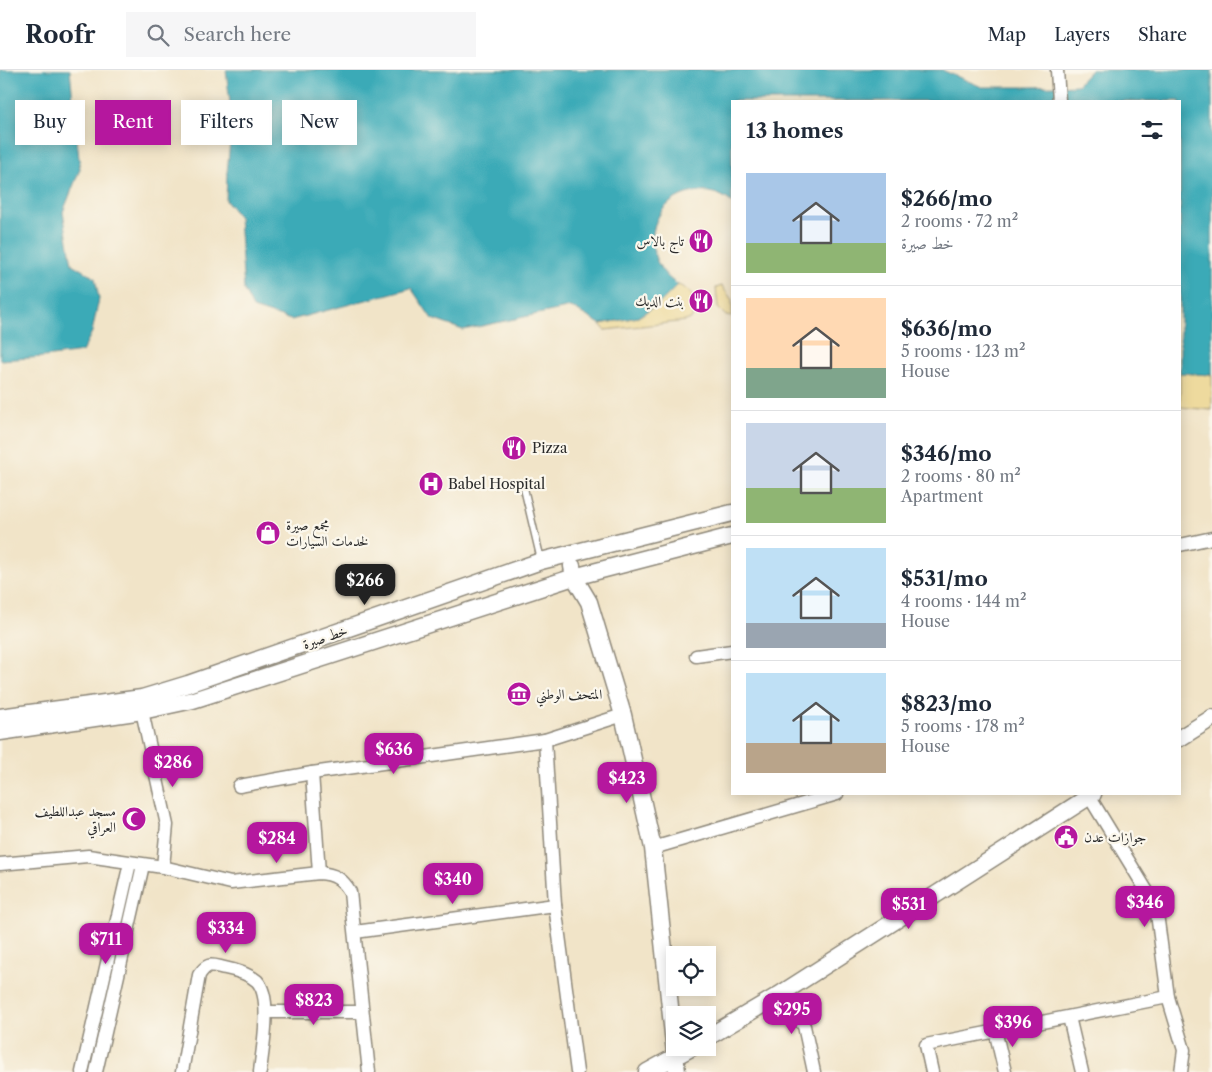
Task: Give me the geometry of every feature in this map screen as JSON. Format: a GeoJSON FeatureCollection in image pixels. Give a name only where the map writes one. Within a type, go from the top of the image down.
{"type":"FeatureCollection","features":[{"type":"Feature","properties":{"kind":"street"},"geometry":{"type":"LineString","coordinates":[[1057,72],[1059,100]]}},
{"type":"Feature","properties":{"kind":"street","name":"خط صيرة"},"geometry":{"type":"LineString","coordinates":[[0,732],[142,705],[188,684],[541,561],[731,514]]}},
{"type":"Feature","properties":{"kind":"street","name":"خط صيرة"},"geometry":{"type":"LineString","coordinates":[[0,717],[193,700],[574,577],[731,536]]}},
{"type":"Feature","properties":{"kind":"street"},"geometry":{"type":"LineString","coordinates":[[1181,545],[1212,538]]}},
{"type":"Feature","properties":{"kind":"street"},"geometry":{"type":"LineString","coordinates":[[569,554],[574,577],[589,602],[623,715],[653,848],[676,1064],[647,1072]]}},
{"type":"Feature","properties":{"kind":"street"},"geometry":{"type":"LineString","coordinates":[[696,656],[731,651]]}},
{"type":"Feature","properties":{"kind":"street"},"geometry":{"type":"LineString","coordinates":[[142,705],[167,825],[163,867]]}},
{"type":"Feature","properties":{"kind":"street"},"geometry":{"type":"LineString","coordinates":[[239,786],[312,773],[545,740],[623,715]]}},
{"type":"Feature","properties":{"kind":"street"},"geometry":{"type":"LineString","coordinates":[[1181,737],[1212,718]]}},
{"type":"Feature","properties":{"kind":"street"},"geometry":{"type":"LineString","coordinates":[[545,740],[555,905],[576,1072]]}},
{"type":"Feature","properties":{"kind":"street"},"geometry":{"type":"LineString","coordinates":[[312,773],[319,873]]}},
{"type":"Feature","properties":{"kind":"street"},"geometry":{"type":"LineString","coordinates":[[653,848],[828,795]]}},
{"type":"Feature","properties":{"kind":"street"},"geometry":{"type":"LineString","coordinates":[[716,1032],[1091,795],[1156,906],[1168,997],[1184,1050],[1177,1071]]}},
{"type":"Feature","properties":{"kind":"street"},"geometry":{"type":"LineString","coordinates":[[0,864],[88,856],[163,867],[231,883],[319,873],[329,874],[345,882],[350,892],[369,1072]]}},
{"type":"Feature","properties":{"kind":"street"},"geometry":{"type":"LineString","coordinates":[[82,1072],[130,863]]}},
{"type":"Feature","properties":{"kind":"street"},"geometry":{"type":"LineString","coordinates":[[96,1072],[143,865]]}},
{"type":"Feature","properties":{"kind":"street"},"geometry":{"type":"LineString","coordinates":[[355,932],[555,905]]}},
{"type":"Feature","properties":{"kind":"street"},"geometry":{"type":"LineString","coordinates":[[182,1072],[199,975],[204,967],[208,965],[232,970],[256,981],[261,986],[266,1012],[260,1072]]}},
{"type":"Feature","properties":{"kind":"street"},"geometry":{"type":"LineString","coordinates":[[778,994],[804,1026],[814,1072]]}},
{"type":"Feature","properties":{"kind":"street"},"geometry":{"type":"LineString","coordinates":[[932,1072],[926,1045],[1168,997]]}},
{"type":"Feature","properties":{"kind":"street"},"geometry":{"type":"LineString","coordinates":[[266,1012],[362,1012]]}},
{"type":"Feature","properties":{"kind":"street"},"geometry":{"type":"LineString","coordinates":[[1069,1017],[1082,1072]]}},
{"type":"Feature","properties":{"kind":"street"},"geometry":{"type":"LineString","coordinates":[[995,1030],[1005,1072]]}},
{"type":"Feature","properties":{"kind":"lane"},"geometry":{"type":"LineString","coordinates":[[524,484],[541,561]]}},
{"type":"Feature","properties":{"kind":"sand"},"geometry":{"type":"Polygon","coordinates":[[[678,285],[688,290],[694,302],[695,307],[692,318],[686,321],[605,330],[600,324],[638,317],[661,302],[678,285]]]}},
{"type":"Feature","properties":{"kind":"sand"},"geometry":{"type":"Polygon","coordinates":[[[722,286],[731,299],[731,317],[726,316],[718,308],[716,288],[722,286]]]}},
{"type":"Feature","properties":{"kind":"sand"},"geometry":{"type":"Polygon","coordinates":[[[1181,373],[1212,375],[1212,410],[1181,407],[1181,373]]]}},
{"type":"Feature","properties":{"kind":"water"},"geometry":{"type":"Polygon","coordinates":[[[0,70],[70,70],[73,100],[15,100],[15,145],[78,145],[80,169],[63,212],[72,264],[95,278],[99,299],[92,332],[82,352],[0,360],[0,70]]]}},
{"type":"Feature","properties":{"kind":"water"},"geometry":{"type":"Polygon","coordinates":[[[226,70],[942,70],[982,87],[1031,87],[1077,85],[1091,70],[1212,70],[1212,375],[1181,373],[1181,100],[731,100],[731,202],[718,194],[708,192],[689,193],[673,200],[662,211],[655,225],[653,241],[655,257],[664,272],[678,285],[661,302],[638,317],[600,324],[571,307],[463,330],[432,319],[411,288],[291,320],[253,308],[244,290],[239,217],[226,201],[230,145],[272,145],[272,100],[230,100],[226,70]]]}},
{"type":"Feature","properties":{"kind":"place","name":"تاج بالاس"},"geometry":{"type":"Point","coordinates":[701,241]}},
{"type":"Feature","properties":{"kind":"place","name":"بنت الديك"},"geometry":{"type":"Point","coordinates":[701,301]}},
{"type":"Feature","properties":{"kind":"place","name":"Pizza"},"geometry":{"type":"Point","coordinates":[514,448]}},
{"type":"Feature","properties":{"kind":"place","name":"Babel Hospital"},"geometry":{"type":"Point","coordinates":[431,484]}},
{"type":"Feature","properties":{"kind":"place","name":"مجمع صيرة لخدمات السيارات"},"geometry":{"type":"Point","coordinates":[268,533]}},
{"type":"Feature","properties":{"kind":"place","name":"المتحف الوطني"},"geometry":{"type":"Point","coordinates":[519,694]}},
{"type":"Feature","properties":{"kind":"place","name":"مسجد عبداللطيف العراقي"},"geometry":{"type":"Point","coordinates":[134,819]}},
{"type":"Feature","properties":{"kind":"place","name":"جوازات عدن"},"geometry":{"type":"Point","coordinates":[1066,837]}}]}
